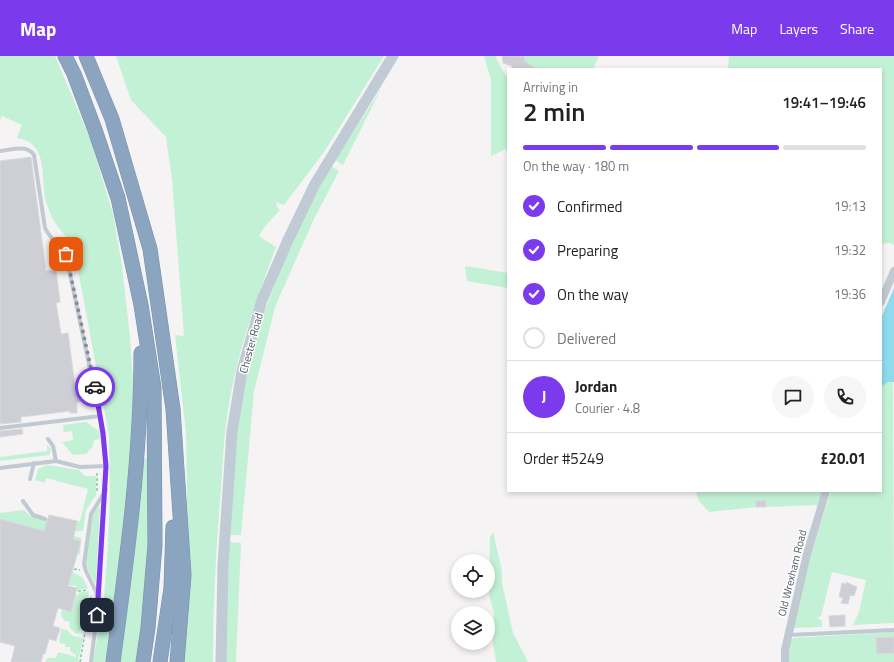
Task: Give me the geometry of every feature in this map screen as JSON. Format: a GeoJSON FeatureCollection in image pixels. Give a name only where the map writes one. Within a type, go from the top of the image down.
{"type":"FeatureCollection","features":[{"type":"Feature","properties":{"kind":"highway"},"geometry":{"type":"LineString","coordinates":[[65,56],[74,74],[118,198],[141,305],[154,388],[155,546],[148,628],[143,662]]}},
{"type":"Feature","properties":{"kind":"highway"},"geometry":{"type":"LineString","coordinates":[[86,56],[112,119],[150,249],[173,409],[184,575],[177,662]]}},
{"type":"Feature","properties":{"kind":"highway"},"geometry":{"type":"LineString","coordinates":[[113,662],[136,483],[141,396],[141,305]]}},
{"type":"Feature","properties":{"kind":"highway"},"geometry":{"type":"LineString","coordinates":[[160,662],[171,588],[175,451]]}},
{"type":"Feature","properties":{"kind":"main road","name":"Chester Road"},"geometry":{"type":"LineString","coordinates":[[221,662],[223,566],[232,432],[242,371],[262,300],[288,240],[315,184],[393,56]]}},
{"type":"Feature","properties":{"kind":"street"},"geometry":{"type":"LineString","coordinates":[[882,300],[894,271]]}},
{"type":"Feature","properties":{"kind":"street","name":"Old Wrexham Road"},"geometry":{"type":"LineString","coordinates":[[785,662],[785,650],[807,554],[826,492]]}},
{"type":"Feature","properties":{"kind":"lane"},"geometry":{"type":"LineString","coordinates":[[0,151],[24,148],[28,149],[34,155],[45,228],[50,238],[59,245],[66,254],[100,416],[106,466],[106,489],[99,599],[91,662]]}},
{"type":"Feature","properties":{"kind":"lane"},"geometry":{"type":"LineString","coordinates":[[0,428],[100,416]]}},
{"type":"Feature","properties":{"kind":"lane"},"geometry":{"type":"LineString","coordinates":[[48,439],[53,446],[56,461]]}},
{"type":"Feature","properties":{"kind":"lane"},"geometry":{"type":"LineString","coordinates":[[0,468],[56,461],[80,467],[106,466]]}},
{"type":"Feature","properties":{"kind":"lane"},"geometry":{"type":"LineString","coordinates":[[30,479],[34,463]]}},
{"type":"Feature","properties":{"kind":"lane"},"geometry":{"type":"LineString","coordinates":[[99,599],[84,564],[90,519],[97,503],[106,489]]}},
{"type":"Feature","properties":{"kind":"lane"},"geometry":{"type":"LineString","coordinates":[[23,501],[33,515],[45,519]]}},
{"type":"Feature","properties":{"kind":"lane"},"geometry":{"type":"LineString","coordinates":[[789,635],[894,630]]}},
{"type":"Feature","properties":{"kind":"path"},"geometry":{"type":"LineString","coordinates":[[97,466],[97,503]]}},
{"type":"Feature","properties":{"kind":"path"},"geometry":{"type":"LineString","coordinates":[[74,569],[82,571],[84,564]]}},
{"type":"Feature","properties":{"kind":"path"},"geometry":{"type":"LineString","coordinates":[[78,591],[90,589],[92,594],[80,662]]}},
{"type":"Feature","properties":{"kind":"green space"},"geometry":{"type":"Polygon","coordinates":[[[0,56],[55,56],[91,141],[113,214],[122,266],[130,337],[134,398],[132,479],[106,662],[93,662],[104,598],[108,546],[110,495],[109,435],[73,243],[57,226],[47,205],[42,164],[35,147],[28,141],[17,138],[22,125],[2,116],[0,120],[0,56]]]}},
{"type":"Feature","properties":{"kind":"green space"},"geometry":{"type":"Polygon","coordinates":[[[116,56],[384,56],[324,152],[284,205],[276,202],[277,207],[280,210],[259,236],[276,247],[255,305],[237,364],[227,415],[216,553],[213,662],[184,662],[187,628],[188,560],[186,433],[175,335],[184,336],[172,179],[166,137],[131,100],[116,56]]]}},
{"type":"Feature","properties":{"kind":"green space"},"geometry":{"type":"Polygon","coordinates":[[[484,56],[495,56],[507,78],[507,148],[491,156],[491,80],[484,56]]]}},
{"type":"Feature","properties":{"kind":"green space"},"geometry":{"type":"Polygon","coordinates":[[[524,56],[599,56],[593,68],[531,68],[525,61],[524,56]]]}},
{"type":"Feature","properties":{"kind":"green space"},"geometry":{"type":"Polygon","coordinates":[[[729,56],[894,56],[894,245],[891,243],[882,244],[882,68],[728,68],[729,56]]]}},
{"type":"Feature","properties":{"kind":"green space"},"geometry":{"type":"Polygon","coordinates":[[[381,89],[343,165],[335,160],[381,89]]]}},
{"type":"Feature","properties":{"kind":"green space"},"geometry":{"type":"Polygon","coordinates":[[[331,166],[339,171],[313,221],[275,307],[254,391],[241,535],[230,535],[239,421],[245,384],[252,355],[269,299],[291,245],[331,166]]]}},
{"type":"Feature","properties":{"kind":"green space"},"geometry":{"type":"Polygon","coordinates":[[[465,266],[507,273],[507,288],[467,281],[465,266]]]}},
{"type":"Feature","properties":{"kind":"green space"},"geometry":{"type":"Polygon","coordinates":[[[893,381],[894,623],[853,625],[859,612],[866,580],[832,572],[821,616],[817,618],[822,621],[822,627],[793,628],[811,554],[831,492],[882,492],[882,386],[885,383],[893,381]]]}},
{"type":"Feature","properties":{"kind":"green space"},"geometry":{"type":"Polygon","coordinates":[[[86,422],[99,431],[100,439],[94,440],[93,446],[86,454],[73,455],[62,442],[73,440],[72,431],[64,432],[63,425],[86,422]]]}},
{"type":"Feature","properties":{"kind":"green space"},"geometry":{"type":"Polygon","coordinates":[[[47,445],[51,449],[49,455],[0,461],[0,457],[47,451],[47,445]]]}},
{"type":"Feature","properties":{"kind":"green space"},"geometry":{"type":"Polygon","coordinates":[[[151,458],[152,519],[139,662],[120,662],[142,459],[151,458]]]}},
{"type":"Feature","properties":{"kind":"green space"},"geometry":{"type":"Polygon","coordinates":[[[47,465],[79,470],[85,476],[96,476],[96,495],[86,510],[83,531],[76,531],[74,536],[81,538],[80,555],[73,553],[80,541],[0,519],[0,513],[24,510],[30,516],[75,528],[77,521],[80,521],[88,489],[46,478],[45,483],[35,480],[38,469],[47,465]]]}},
{"type":"Feature","properties":{"kind":"green space"},"geometry":{"type":"Polygon","coordinates":[[[696,492],[823,492],[819,505],[766,507],[765,501],[756,501],[756,507],[709,512],[699,501],[696,492]]]}},
{"type":"Feature","properties":{"kind":"green space"},"geometry":{"type":"Polygon","coordinates":[[[100,505],[95,583],[85,563],[93,514],[100,505]]]}},
{"type":"Feature","properties":{"kind":"green space"},"geometry":{"type":"Polygon","coordinates":[[[493,532],[502,571],[502,583],[513,633],[528,662],[496,662],[494,650],[495,606],[492,606],[490,598],[495,598],[495,554],[490,554],[490,537],[493,532]]]}},
{"type":"Feature","properties":{"kind":"green space"},"geometry":{"type":"Polygon","coordinates":[[[228,542],[241,543],[236,662],[224,662],[228,542]]]}},
{"type":"Feature","properties":{"kind":"green space"},"geometry":{"type":"Polygon","coordinates":[[[72,572],[82,577],[88,588],[77,590],[77,586],[69,585],[72,572]]]}},
{"type":"Feature","properties":{"kind":"green space"},"geometry":{"type":"Polygon","coordinates":[[[89,591],[84,631],[81,630],[78,634],[69,627],[70,622],[65,621],[62,618],[62,609],[71,612],[75,595],[89,591]]]}},
{"type":"Feature","properties":{"kind":"green space"},"geometry":{"type":"Polygon","coordinates":[[[61,629],[67,630],[73,636],[83,638],[78,662],[45,662],[48,658],[55,658],[59,652],[76,657],[76,655],[70,651],[70,647],[65,647],[65,644],[59,643],[61,629]]]}},
{"type":"Feature","properties":{"kind":"green space"},"geometry":{"type":"Polygon","coordinates":[[[894,632],[894,662],[789,662],[789,642],[793,638],[894,632]]]}},
{"type":"Feature","properties":{"kind":"water"},"geometry":{"type":"Polygon","coordinates":[[[894,288],[894,382],[888,382],[882,386],[882,316],[894,288]]]}},
{"type":"Feature","properties":{"kind":"building"},"geometry":{"type":"Polygon","coordinates":[[[502,56],[524,56],[525,61],[535,68],[512,68],[512,66],[503,63],[502,56]]]}},
{"type":"Feature","properties":{"kind":"building"},"geometry":{"type":"Polygon","coordinates":[[[31,157],[46,271],[56,270],[60,302],[56,303],[61,334],[68,333],[76,394],[79,394],[80,402],[77,402],[77,413],[70,413],[70,411],[21,417],[21,422],[0,424],[0,161],[31,157]]]}},
{"type":"Feature","properties":{"kind":"building"},"geometry":{"type":"Polygon","coordinates":[[[22,429],[23,434],[0,437],[0,431],[22,429]]]}},
{"type":"Feature","properties":{"kind":"building"},"geometry":{"type":"Polygon","coordinates":[[[766,500],[766,507],[756,507],[756,501],[766,500]]]}},
{"type":"Feature","properties":{"kind":"building"},"geometry":{"type":"Polygon","coordinates":[[[49,515],[77,521],[73,539],[81,541],[68,586],[77,588],[71,612],[58,608],[53,626],[60,628],[56,641],[49,639],[41,662],[11,662],[15,646],[0,642],[0,519],[44,531],[49,515]]]}},
{"type":"Feature","properties":{"kind":"building"},"geometry":{"type":"Polygon","coordinates":[[[846,582],[857,587],[854,596],[850,595],[848,604],[841,603],[843,598],[839,597],[842,583],[846,584],[846,582]]]}},
{"type":"Feature","properties":{"kind":"building"},"geometry":{"type":"Polygon","coordinates":[[[845,615],[845,626],[830,627],[829,616],[845,615]]]}},
{"type":"Feature","properties":{"kind":"building"},"geometry":{"type":"Polygon","coordinates":[[[894,637],[894,653],[877,654],[876,638],[894,637]]]}},
{"type":"Feature","properties":{"kind":"way so far"},"geometry":{"type":"LineString","coordinates":[[66,254],[95,387]]}},
{"type":"Feature","properties":{"kind":"route"},"geometry":{"type":"LineString","coordinates":[[95,387],[105,445],[106,466],[106,489],[97,615]]}}]}
